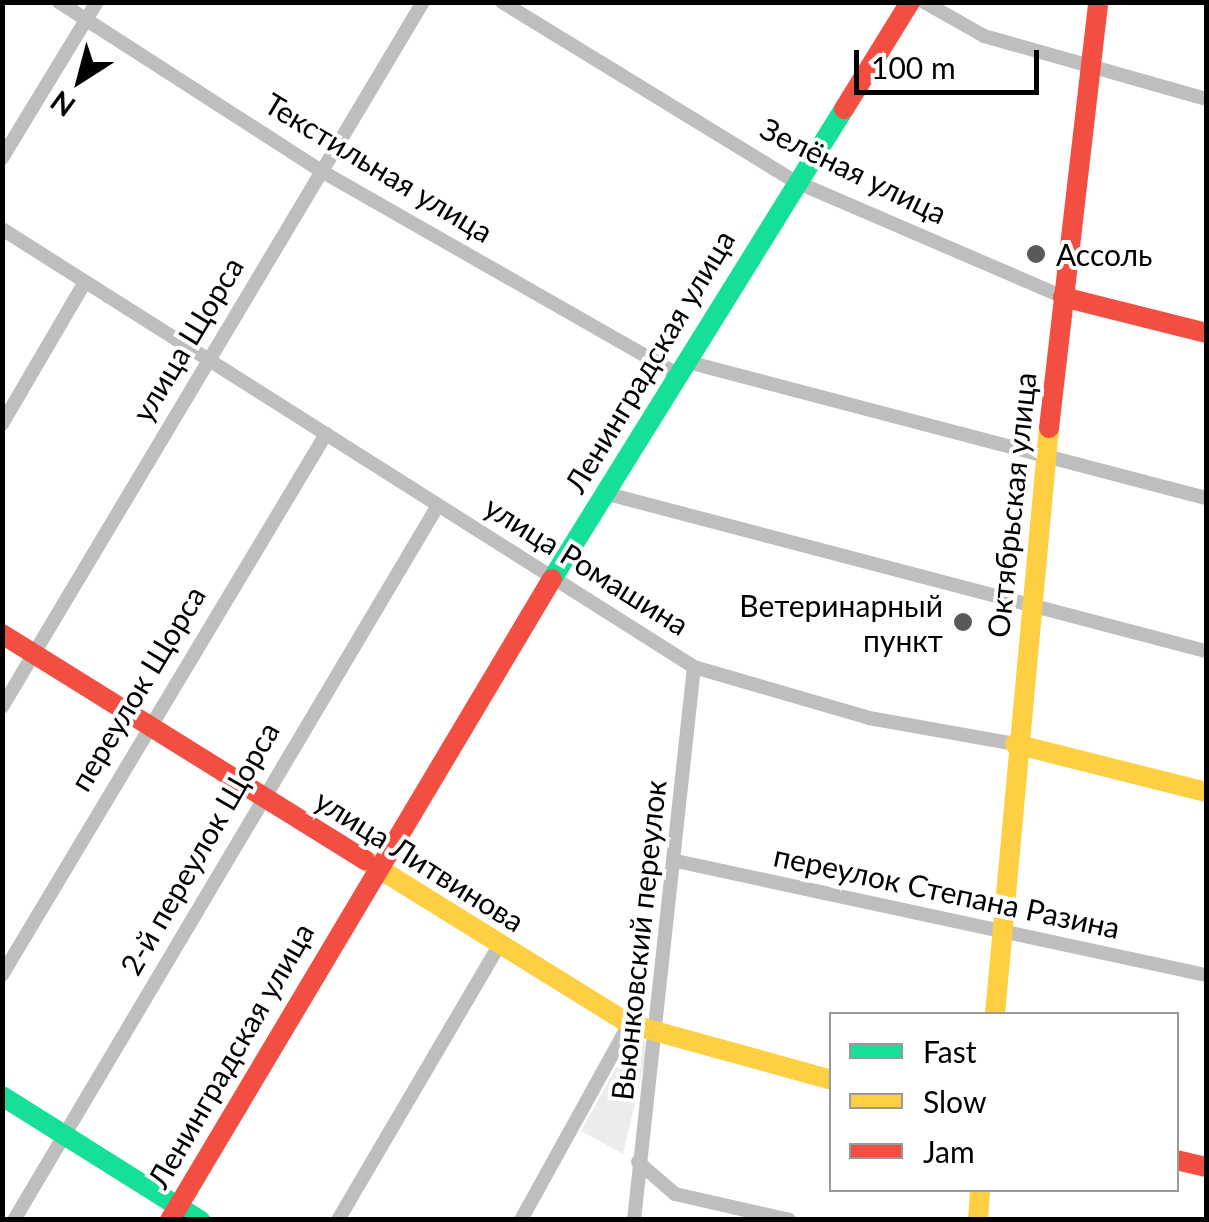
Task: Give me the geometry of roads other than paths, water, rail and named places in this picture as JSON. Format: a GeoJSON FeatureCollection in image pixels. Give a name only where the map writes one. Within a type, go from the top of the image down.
{"type":"FeatureCollection","features":[{"type":"Feature","properties":{"kind":"main road","name":"Ленинградская улица"},"geometry":{"type":"LineString","coordinates":[[174,1213],[375,865],[794,181],[910,2]]}},
{"type":"Feature","properties":{"kind":"main road","name":"Октябрьская улица"},"geometry":{"type":"LineString","coordinates":[[994,1012],[1029,602],[1098,2]]}},
{"type":"Feature","properties":{"kind":"main road","name":"Зелёная улица"},"geometry":{"type":"LineString","coordinates":[[1064,297],[1206,333]]}},
{"type":"Feature","properties":{"kind":"main road","name":"улица Литвинова"},"geometry":{"type":"LineString","coordinates":[[2,634],[143,726],[629,1024],[659,1036],[829,1079]]}},
{"type":"Feature","properties":{"kind":"main road","name":"улица Ромашина"},"geometry":{"type":"LineString","coordinates":[[1015,744],[1206,792]]}},
{"type":"Feature","properties":{"kind":"main road"},"geometry":{"type":"LineString","coordinates":[[2,1096],[64,1134],[174,1213],[200,1220]]}},
{"type":"Feature","properties":{"kind":"main road"},"geometry":{"type":"LineString","coordinates":[[1179,1161],[1206,1167]]}},
{"type":"Feature","properties":{"kind":"main road"},"geometry":{"type":"LineString","coordinates":[[978,1220],[980,1192]]}},
{"type":"Feature","properties":{"kind":"street","name":"Текстильная улица"},"geometry":{"type":"LineString","coordinates":[[59,2],[323,172],[680,367],[1206,498]]}},
{"type":"Feature","properties":{"kind":"street"},"geometry":{"type":"LineString","coordinates":[[2,158],[96,2]]}},
{"type":"Feature","properties":{"kind":"street","name":"улица Щорса"},"geometry":{"type":"LineString","coordinates":[[2,708],[203,360],[323,172],[423,2]]}},
{"type":"Feature","properties":{"kind":"street","name":"Зелёная улица"},"geometry":{"type":"LineString","coordinates":[[502,2],[794,181],[1064,297]]}},
{"type":"Feature","properties":{"kind":"street"},"geometry":{"type":"LineString","coordinates":[[924,2],[984,36],[1091,71],[1206,99]]}},
{"type":"Feature","properties":{"kind":"street","name":"улица Ромашина"},"geometry":{"type":"LineString","coordinates":[[2,230],[550,580],[694,667],[869,718],[1015,744]]}},
{"type":"Feature","properties":{"kind":"street"},"geometry":{"type":"LineString","coordinates":[[2,424],[85,282]]}},
{"type":"Feature","properties":{"kind":"street","name":"переулок Щорса"},"geometry":{"type":"LineString","coordinates":[[2,974],[143,726],[326,434]]}},
{"type":"Feature","properties":{"kind":"street"},"geometry":{"type":"LineString","coordinates":[[604,493],[767,543],[1029,602],[1206,651]]}},
{"type":"Feature","properties":{"kind":"street","name":"2-й переулок Щорса"},"geometry":{"type":"LineString","coordinates":[[14,1220],[260,797],[437,507]]}},
{"type":"Feature","properties":{"kind":"street","name":"Вьюнковский переулок"},"geometry":{"type":"LineString","coordinates":[[634,1220],[638,1162],[659,1036],[694,667]]}},
{"type":"Feature","properties":{"kind":"street","name":"переулок Степана Разина"},"geometry":{"type":"LineString","coordinates":[[676,860],[1206,975]]}},
{"type":"Feature","properties":{"kind":"street"},"geometry":{"type":"LineString","coordinates":[[338,1220],[500,944]]}},
{"type":"Feature","properties":{"kind":"street"},"geometry":{"type":"LineString","coordinates":[[521,1220],[629,1024]]}},
{"type":"Feature","properties":{"kind":"street"},"geometry":{"type":"LineString","coordinates":[[638,1162],[675,1194],[789,1220]]}},
{"type":"Feature","properties":{"kind":"place","name":"Ассоль"},"geometry":{"type":"Point","coordinates":[1036,254]}},
{"type":"Feature","properties":{"kind":"place","name":"Ветеринарный пункт"},"geometry":{"type":"Point","coordinates":[963,622]}}]}
